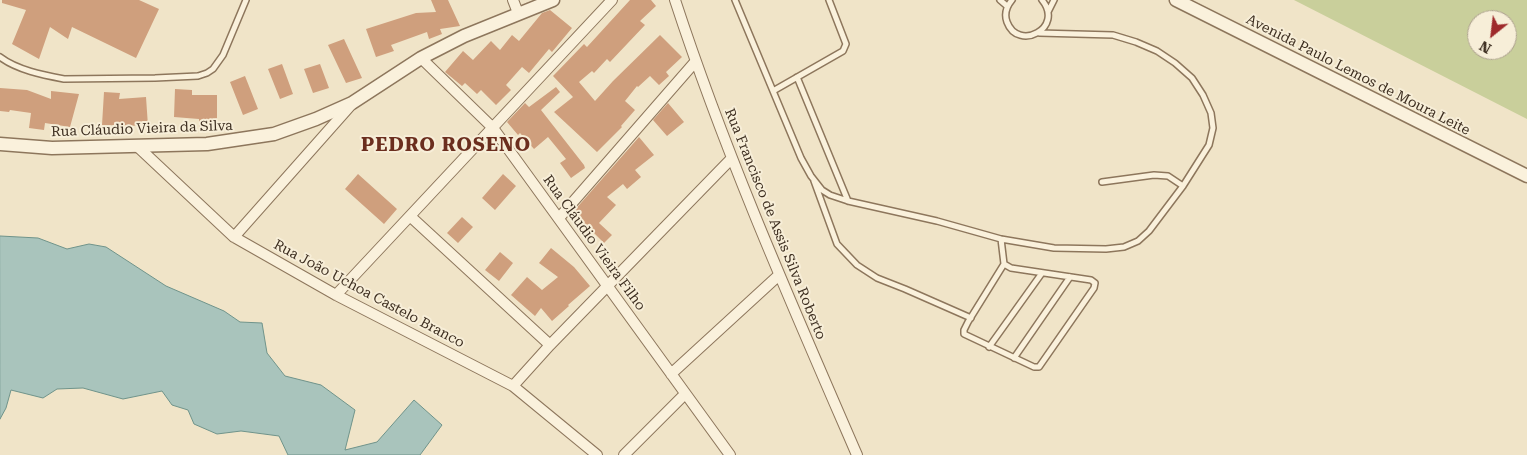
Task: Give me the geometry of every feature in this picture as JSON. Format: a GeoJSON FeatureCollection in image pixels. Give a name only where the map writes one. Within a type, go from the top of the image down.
{"type":"FeatureCollection","features":[{"type":"Feature","properties":{"kind":"street"},"geometry":{"type":"LineString","coordinates":[[513,0],[518,13]]}},
{"type":"Feature","properties":{"kind":"street","name":"Rua Cláudio Vieira da Silva"},"geometry":{"type":"LineString","coordinates":[[0,144],[52,148],[207,144],[274,134],[352,104],[421,58],[464,36],[553,0]]}},
{"type":"Feature","properties":{"kind":"street"},"geometry":{"type":"LineString","coordinates":[[336,295],[612,0]]}},
{"type":"Feature","properties":{"kind":"street","name":"Rua Francisco de Assis Silva Roberto"},"geometry":{"type":"LineString","coordinates":[[675,0],[695,62],[779,276],[857,455]]}},
{"type":"Feature","properties":{"kind":"street","name":"Avenida Paulo Lemos de Moura Leite"},"geometry":{"type":"LineString","coordinates":[[1176,0],[1527,176]]}},
{"type":"Feature","properties":{"kind":"street","name":"Rua Cláudio Vieira Filho"},"geometry":{"type":"LineString","coordinates":[[421,58],[492,128],[730,455]]}},
{"type":"Feature","properties":{"kind":"street"},"geometry":{"type":"LineString","coordinates":[[559,218],[695,62]]}},
{"type":"Feature","properties":{"kind":"street"},"geometry":{"type":"LineString","coordinates":[[234,237],[352,104]]}},
{"type":"Feature","properties":{"kind":"street","name":"Rua João Uchoa Castelo Branco"},"geometry":{"type":"LineString","coordinates":[[136,146],[234,237],[336,295],[513,386],[598,455]]}},
{"type":"Feature","properties":{"kind":"street"},"geometry":{"type":"LineString","coordinates":[[513,386],[550,345],[732,158]]}},
{"type":"Feature","properties":{"kind":"street"},"geometry":{"type":"LineString","coordinates":[[411,216],[550,345]]}},
{"type":"Feature","properties":{"kind":"street"},"geometry":{"type":"LineString","coordinates":[[671,374],[779,276]]}},
{"type":"Feature","properties":{"kind":"street"},"geometry":{"type":"LineString","coordinates":[[624,455],[685,394]]}},
{"type":"Feature","properties":{"kind":"lane"},"geometry":{"type":"LineString","coordinates":[[0,56],[8,63],[64,79],[198,76],[208,73],[218,63],[233,34],[246,0]]}},
{"type":"Feature","properties":{"kind":"lane"},"geometry":{"type":"LineString","coordinates":[[735,0],[801,158],[811,176],[837,244],[857,265],[877,278],[971,318]]}},
{"type":"Feature","properties":{"kind":"lane"},"geometry":{"type":"LineString","coordinates":[[772,90],[843,51],[845,48],[846,44],[829,0]]}},
{"type":"Feature","properties":{"kind":"lane"},"geometry":{"type":"LineString","coordinates":[[1000,0],[1008,6]]}},
{"type":"Feature","properties":{"kind":"lane"},"geometry":{"type":"LineString","coordinates":[[1012,0],[1008,6],[1006,18],[1011,29],[1022,35],[1034,35],[1039,32],[1047,23],[1048,12],[1054,0]]}},
{"type":"Feature","properties":{"kind":"lane"},"geometry":{"type":"LineString","coordinates":[[1042,0],[1048,12]]}},
{"type":"Feature","properties":{"kind":"lane"},"geometry":{"type":"LineString","coordinates":[[811,176],[822,190],[848,201],[937,220],[1002,239],[1054,248],[1106,249],[1124,246],[1138,240],[1150,231],[1183,186],[1209,145],[1214,128],[1211,113],[1203,95],[1192,78],[1175,63],[1157,51],[1136,42],[1113,35],[1039,32]]}},
{"type":"Feature","properties":{"kind":"lane"},"geometry":{"type":"LineString","coordinates":[[797,77],[848,201]]}},
{"type":"Feature","properties":{"kind":"lane"},"geometry":{"type":"LineString","coordinates":[[1102,182],[1154,175],[1168,176],[1183,186]]}},
{"type":"Feature","properties":{"kind":"lane"},"geometry":{"type":"LineString","coordinates":[[1002,239],[1004,264],[964,330],[964,334],[1034,368],[1039,367],[1095,284],[1091,280],[1011,268],[1004,264]]}},
{"type":"Feature","properties":{"kind":"lane"},"geometry":{"type":"LineString","coordinates":[[989,347],[1042,273]]}},
{"type":"Feature","properties":{"kind":"lane"},"geometry":{"type":"LineString","coordinates":[[1014,358],[1070,277]]}},
{"type":"Feature","properties":{"kind":"green space"},"geometry":{"type":"Polygon","coordinates":[[[1294,0],[1527,0],[1527,119],[1294,0]]]}},
{"type":"Feature","properties":{"kind":"water"},"geometry":{"type":"Polygon","coordinates":[[[0,236],[38,238],[67,249],[89,244],[106,247],[166,286],[224,311],[240,322],[262,323],[267,353],[285,376],[321,385],[355,410],[345,450],[377,442],[414,400],[442,425],[420,455],[288,455],[279,436],[241,431],[217,434],[194,424],[188,410],[172,405],[162,391],[123,399],[83,388],[57,389],[43,398],[11,390],[6,408],[0,419],[0,236]]]}},
{"type":"Feature","properties":{"kind":"building"},"geometry":{"type":"Polygon","coordinates":[[[2,0],[139,0],[159,9],[136,58],[72,27],[68,39],[50,27],[39,59],[12,44],[26,10],[2,3],[2,0]]]}},
{"type":"Feature","properties":{"kind":"building"},"geometry":{"type":"Polygon","coordinates":[[[431,0],[448,0],[460,26],[440,29],[442,34],[429,39],[427,32],[391,45],[394,51],[376,57],[366,29],[416,13],[436,12],[431,0]]]}},
{"type":"Feature","properties":{"kind":"building"},"geometry":{"type":"Polygon","coordinates":[[[630,0],[651,0],[656,6],[640,21],[645,25],[610,62],[607,59],[594,73],[592,71],[579,82],[595,101],[660,35],[682,57],[666,72],[669,76],[659,85],[650,76],[637,86],[625,101],[635,110],[622,127],[597,152],[554,112],[573,97],[553,76],[584,44],[587,47],[630,0]]]}},
{"type":"Feature","properties":{"kind":"building"},"geometry":{"type":"Polygon","coordinates":[[[550,10],[572,28],[552,52],[549,49],[529,73],[522,67],[506,85],[511,90],[496,105],[481,90],[477,94],[465,83],[462,86],[445,72],[463,51],[473,60],[491,41],[500,50],[512,35],[519,41],[542,13],[550,10]]]}},
{"type":"Feature","properties":{"kind":"building"},"geometry":{"type":"Polygon","coordinates":[[[344,39],[362,78],[346,83],[328,45],[344,39]]]}},
{"type":"Feature","properties":{"kind":"building"},"geometry":{"type":"Polygon","coordinates":[[[282,64],[293,94],[280,99],[268,69],[282,64]]]}},
{"type":"Feature","properties":{"kind":"building"},"geometry":{"type":"Polygon","coordinates":[[[320,64],[329,88],[313,93],[304,69],[320,64]]]}},
{"type":"Feature","properties":{"kind":"building"},"geometry":{"type":"Polygon","coordinates":[[[245,76],[258,109],[243,115],[230,82],[245,76]]]}},
{"type":"Feature","properties":{"kind":"building"},"geometry":{"type":"Polygon","coordinates":[[[556,87],[560,92],[541,110],[584,165],[585,168],[571,178],[560,163],[566,159],[548,137],[534,149],[507,122],[525,103],[529,107],[556,87]]]}},
{"type":"Feature","properties":{"kind":"building"},"geometry":{"type":"Polygon","coordinates":[[[0,88],[27,90],[51,99],[51,91],[79,94],[70,127],[45,123],[44,130],[29,128],[31,113],[10,110],[9,112],[0,111],[0,88]]]}},
{"type":"Feature","properties":{"kind":"building"},"geometry":{"type":"Polygon","coordinates":[[[175,89],[192,90],[192,95],[217,95],[217,129],[199,129],[199,119],[174,117],[175,89]]]}},
{"type":"Feature","properties":{"kind":"building"},"geometry":{"type":"Polygon","coordinates":[[[104,92],[120,93],[119,99],[146,97],[148,126],[102,125],[104,92]]]}},
{"type":"Feature","properties":{"kind":"building"},"geometry":{"type":"Polygon","coordinates":[[[668,103],[684,122],[667,136],[653,120],[668,103]]]}},
{"type":"Feature","properties":{"kind":"building"},"geometry":{"type":"Polygon","coordinates":[[[639,137],[654,155],[635,170],[641,177],[627,189],[623,184],[607,197],[616,205],[599,223],[612,235],[604,243],[573,212],[639,137]]]}},
{"type":"Feature","properties":{"kind":"building"},"geometry":{"type":"Polygon","coordinates":[[[358,174],[397,209],[384,224],[345,189],[358,174]]]}},
{"type":"Feature","properties":{"kind":"building"},"geometry":{"type":"Polygon","coordinates":[[[503,174],[516,186],[495,210],[482,198],[503,174]]]}},
{"type":"Feature","properties":{"kind":"building"},"geometry":{"type":"Polygon","coordinates":[[[462,217],[473,227],[458,243],[447,233],[462,217]]]}},
{"type":"Feature","properties":{"kind":"building"},"geometry":{"type":"Polygon","coordinates":[[[551,248],[574,267],[590,286],[552,321],[541,308],[535,316],[511,295],[527,277],[542,290],[558,277],[539,263],[551,248]]]}},
{"type":"Feature","properties":{"kind":"building"},"geometry":{"type":"Polygon","coordinates":[[[500,252],[513,263],[499,281],[485,270],[500,252]]]}},
{"type":"Feature","properties":{"kind":"district","name":"PEDRO ROSENO"},"geometry":{"type":"Point","coordinates":[446,145]}}]}
